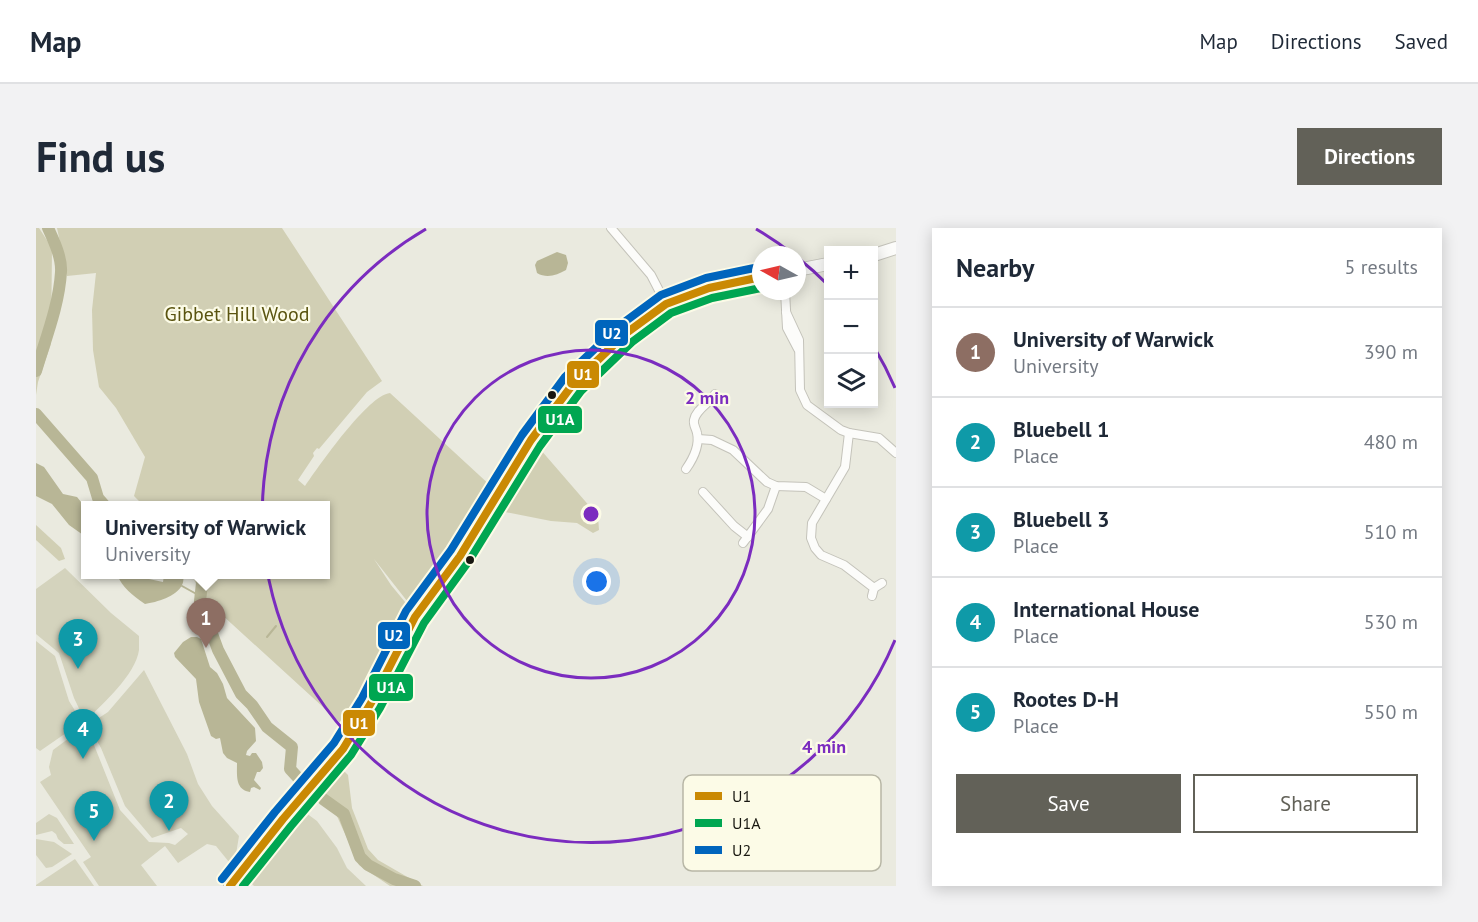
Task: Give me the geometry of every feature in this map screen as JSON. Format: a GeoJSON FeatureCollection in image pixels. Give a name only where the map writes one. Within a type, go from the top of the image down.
{"type":"FeatureCollection","features":[{"type":"Feature","properties":{"kind":"street"},"geometry":{"type":"LineString","coordinates":[[611,228],[651,275],[666,304]]}},
{"type":"Feature","properties":{"kind":"street"},"geometry":{"type":"LineString","coordinates":[[878,253],[896,248]]}},
{"type":"Feature","properties":{"kind":"street"},"geometry":{"type":"LineString","coordinates":[[806,268],[824,265]]}},
{"type":"Feature","properties":{"kind":"street"},"geometry":{"type":"LineString","coordinates":[[231,886],[283,819],[343,749],[371,704],[415,617],[460,556],[549,414],[573,384],[605,353],[666,304],[710,288],[752,279]]}},
{"type":"Feature","properties":{"kind":"street"},"geometry":{"type":"LineString","coordinates":[[785,300],[786,312],[797,334],[800,352],[798,379],[803,398],[812,410],[849,433],[879,438],[896,453]]}},
{"type":"Feature","properties":{"kind":"street"},"geometry":{"type":"LineString","coordinates":[[686,469],[692,460],[698,439],[694,424],[695,417],[715,394]]}},
{"type":"Feature","properties":{"kind":"street"},"geometry":{"type":"LineString","coordinates":[[849,433],[845,467],[811,527],[811,538],[815,548],[826,558],[844,565],[876,589]]}},
{"type":"Feature","properties":{"kind":"street"},"geometry":{"type":"LineString","coordinates":[[698,439],[712,440],[733,450],[764,480],[776,486],[806,486],[826,499]]}},
{"type":"Feature","properties":{"kind":"street"},"geometry":{"type":"LineString","coordinates":[[703,492],[746,540],[768,509],[776,486]]}},
{"type":"Feature","properties":{"kind":"green space"},"geometry":{"type":"Polygon","coordinates":[[[36,228],[39,228],[52,248],[51,344],[36,395],[36,228]]]}},
{"type":"Feature","properties":{"kind":"green space","name":"Gibbet Hill Wood"},"geometry":{"type":"Polygon","coordinates":[[[57,228],[282,228],[382,381],[367,392],[319,449],[317,448],[298,480],[305,486],[357,418],[369,406],[390,393],[492,487],[464,532],[411,606],[374,559],[410,608],[346,728],[209,603],[194,579],[330,579],[330,501],[139,501],[134,496],[145,457],[116,408],[99,387],[93,350],[92,310],[96,273],[67,276],[57,228]]]}},
{"type":"Feature","properties":{"kind":"green space"},"geometry":{"type":"Polygon","coordinates":[[[540,449],[598,516],[599,530],[593,533],[577,523],[551,521],[500,511],[540,449]]]}},
{"type":"Feature","properties":{"kind":"green space"},"geometry":{"type":"Polygon","coordinates":[[[36,525],[61,548],[65,559],[59,561],[36,540],[36,525]]]}},
{"type":"Feature","properties":{"kind":"green space"},"geometry":{"type":"Polygon","coordinates":[[[65,568],[111,613],[139,636],[139,650],[132,669],[85,721],[74,698],[59,653],[36,634],[36,589],[65,568]]]}},
{"type":"Feature","properties":{"kind":"green space"},"geometry":{"type":"Polygon","coordinates":[[[36,641],[55,656],[69,701],[82,722],[40,751],[36,748],[36,641]]]}},
{"type":"Feature","properties":{"kind":"green space"},"geometry":{"type":"Polygon","coordinates":[[[144,670],[187,754],[198,784],[212,806],[239,836],[236,854],[229,862],[216,846],[207,844],[178,863],[165,846],[141,865],[157,886],[99,886],[83,862],[91,857],[40,782],[51,775],[49,767],[53,750],[84,727],[94,745],[120,810],[149,842],[175,845],[188,834],[181,828],[152,838],[125,806],[101,748],[88,725],[108,712],[144,670]]]}},
{"type":"Feature","properties":{"kind":"green space"},"geometry":{"type":"Polygon","coordinates":[[[338,765],[348,775],[352,808],[368,849],[378,860],[423,886],[390,886],[359,865],[336,814],[316,798],[338,765]]]}},
{"type":"Feature","properties":{"kind":"green space"},"geometry":{"type":"Polygon","coordinates":[[[302,810],[317,821],[337,848],[347,868],[366,886],[254,886],[246,878],[302,810]]]}},
{"type":"Feature","properties":{"kind":"green space"},"geometry":{"type":"Polygon","coordinates":[[[49,814],[57,818],[74,844],[64,844],[52,831],[36,835],[36,823],[49,814]]]}},
{"type":"Feature","properties":{"kind":"green space"},"geometry":{"type":"Polygon","coordinates":[[[36,839],[54,842],[72,854],[52,867],[46,868],[36,855],[36,839]]]}},
{"type":"Feature","properties":{"kind":"green space"},"geometry":{"type":"Polygon","coordinates":[[[75,859],[94,886],[36,886],[36,885],[75,859]]]}},
{"type":"Feature","properties":{"kind":"shaded area"},"geometry":{"type":"Polygon","coordinates":[[[557,252],[566,255],[568,263],[566,270],[548,276],[537,273],[535,265],[537,261],[557,252]]]}},
{"type":"Feature","properties":{"kind":"shaded area"},"geometry":{"type":"Polygon","coordinates":[[[36,463],[44,467],[63,494],[77,497],[81,502],[81,533],[69,525],[52,504],[36,496],[36,463]]]}},
{"type":"Feature","properties":{"kind":"shaded area"},"geometry":{"type":"Polygon","coordinates":[[[119,579],[149,579],[163,582],[163,579],[184,579],[183,584],[171,596],[145,604],[119,579]]]}},
{"type":"Feature","properties":{"kind":"shaded area"},"geometry":{"type":"Polygon","coordinates":[[[191,637],[201,639],[210,667],[217,673],[227,698],[255,728],[256,741],[246,755],[256,753],[262,762],[263,768],[257,772],[254,780],[261,788],[260,790],[254,787],[250,792],[245,791],[239,785],[237,763],[223,753],[220,738],[216,739],[211,736],[199,702],[196,679],[175,657],[174,653],[183,642],[191,637]]]}},
{"type":"Feature","properties":{"kind":"waterway"},"geometry":{"type":"LineString","coordinates":[[36,371],[55,310],[60,285],[59,255],[48,228]]}},
{"type":"Feature","properties":{"kind":"waterway"},"geometry":{"type":"LineString","coordinates":[[36,414],[92,478],[101,501]]}},
{"type":"Feature","properties":{"kind":"waterway"},"geometry":{"type":"LineString","coordinates":[[202,579],[200,601],[218,650],[241,694],[252,705],[267,727],[292,747],[290,769],[301,781]]}},
{"type":"Feature","properties":{"kind":"waterway"},"geometry":{"type":"LineString","coordinates":[[182,586],[200,596]]}},
{"type":"Feature","properties":{"kind":"waterway"},"geometry":{"type":"LineString","coordinates":[[267,637],[276,626]]}},
{"type":"Feature","properties":{"kind":"waterway"},"geometry":{"type":"LineString","coordinates":[[323,799],[344,814],[360,857],[368,865],[394,879],[415,886]]}},
{"type":"Feature","properties":{"kind":"transit line","name":"U2"},"geometry":{"type":"LineString","coordinates":[[222,879],[334,743],[362,698],[406,611],[451,550],[522,435],[565,377],[619,326],[661,295],[706,278],[752,268]]}},
{"type":"Feature","properties":{"kind":"transit line","name":"U1"},"geometry":{"type":"LineString","coordinates":[[230,886],[343,749],[371,703],[415,617],[460,556],[531,440],[573,384],[625,334],[666,304],[709,288],[752,279]]}},
{"type":"Feature","properties":{"kind":"transit line","name":"U1A"},"geometry":{"type":"LineString","coordinates":[[243,886],[351,755],[380,708],[424,623],[469,561],[540,446],[581,391],[632,342],[671,313],[712,298],[752,290]]}},
{"type":"Feature","properties":{"kind":"place","name":"University of Warwick"},"geometry":{"type":"Point","coordinates":[206,648]}},
{"type":"Feature","properties":{"kind":"place","name":"Bluebell 3"},"geometry":{"type":"Point","coordinates":[78,669]}},
{"type":"Feature","properties":{"kind":"place","name":"International House"},"geometry":{"type":"Point","coordinates":[83,759]}},
{"type":"Feature","properties":{"kind":"place","name":"Bluebell 1"},"geometry":{"type":"Point","coordinates":[169,831]}},
{"type":"Feature","properties":{"kind":"place","name":"Rootes D-H"},"geometry":{"type":"Point","coordinates":[94,841]}}]}
